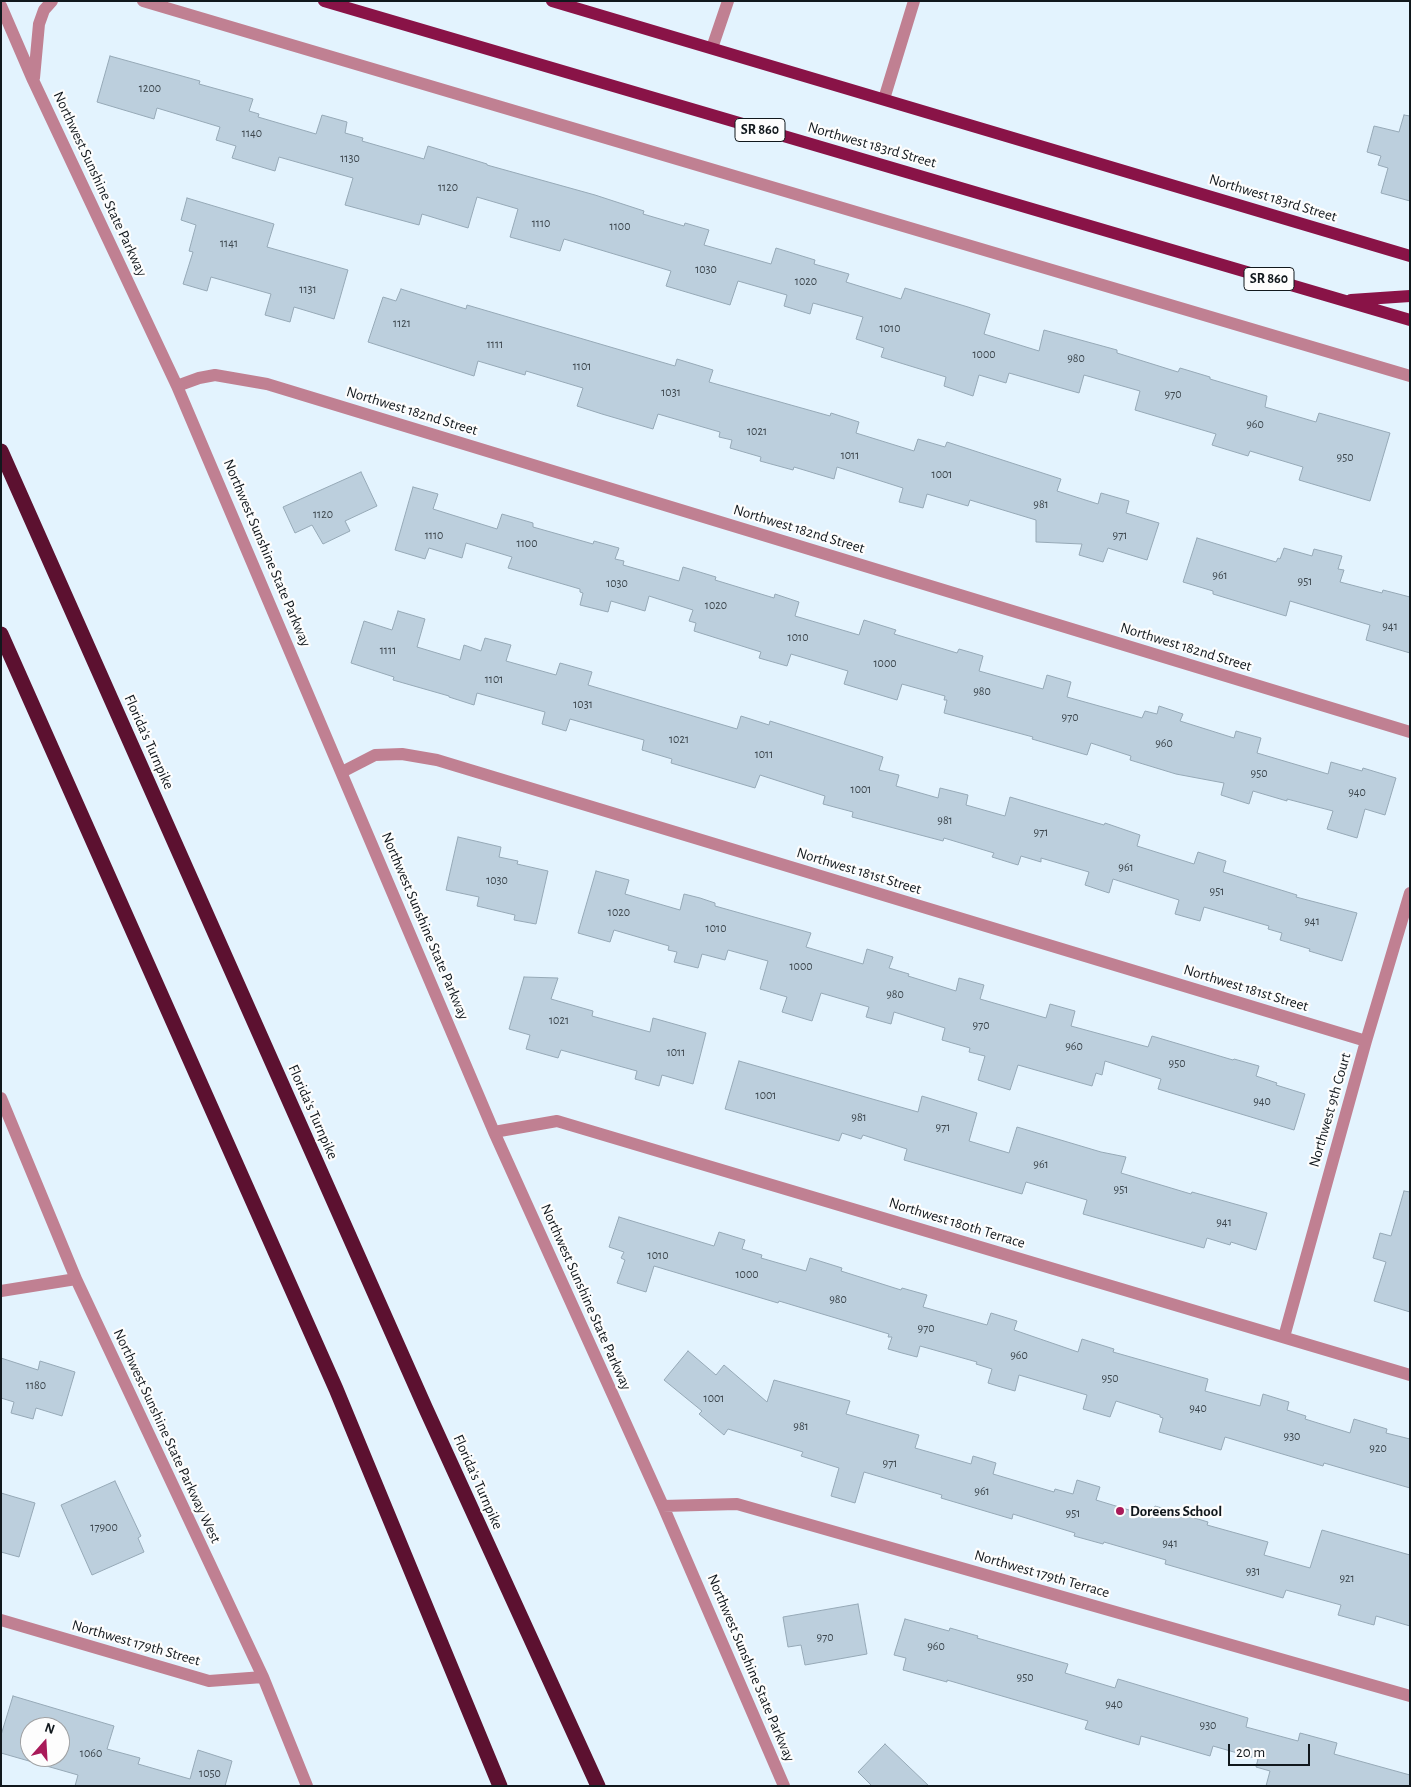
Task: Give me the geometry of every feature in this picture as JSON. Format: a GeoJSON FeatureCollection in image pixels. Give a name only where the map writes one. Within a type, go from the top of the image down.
{"type":"FeatureCollection","features":[{"type":"Feature","properties":{"kind":"highway","name":"Florida's Turnpike"},"geometry":{"type":"LineString","coordinates":[[1,451],[421,1397],[598,1786]]}},
{"type":"Feature","properties":{"kind":"highway"},"geometry":{"type":"LineString","coordinates":[[1,634],[336,1389],[500,1786]]}},
{"type":"Feature","properties":{"kind":"main road","name":"Northwest 183rd Street"},"geometry":{"type":"LineString","coordinates":[[324,1],[1410,320]]}},
{"type":"Feature","properties":{"kind":"main road","name":"Northwest 183rd Street"},"geometry":{"type":"LineString","coordinates":[[552,1],[1410,256]]}},
{"type":"Feature","properties":{"kind":"main road"},"geometry":{"type":"LineString","coordinates":[[1341,300],[1410,296]]}},
{"type":"Feature","properties":{"kind":"street","name":"Northwest Sunshine State Parkway"},"geometry":{"type":"LineString","coordinates":[[33,80],[39,24],[44,10],[52,1]]}},
{"type":"Feature","properties":{"kind":"street"},"geometry":{"type":"LineString","coordinates":[[143,1],[1410,376]]}},
{"type":"Feature","properties":{"kind":"street"},"geometry":{"type":"LineString","coordinates":[[712,48],[728,1]]}},
{"type":"Feature","properties":{"kind":"street"},"geometry":{"type":"LineString","coordinates":[[884,99],[914,1]]}},
{"type":"Feature","properties":{"kind":"street","name":"Northwest Sunshine State Parkway"},"geometry":{"type":"LineString","coordinates":[[1,6],[33,80],[177,386],[494,1132],[663,1506],[784,1786]]}},
{"type":"Feature","properties":{"kind":"street","name":"Northwest 182nd Street"},"geometry":{"type":"LineString","coordinates":[[177,386],[199,378],[215,375],[267,384],[1410,732]]}},
{"type":"Feature","properties":{"kind":"street","name":"Northwest 181st Street"},"geometry":{"type":"LineString","coordinates":[[342,772],[375,755],[402,754],[437,760],[1366,1041]]}},
{"type":"Feature","properties":{"kind":"street","name":"Northwest 9th Court"},"geometry":{"type":"LineString","coordinates":[[1284,1338],[1366,1041],[1410,893]]}},
{"type":"Feature","properties":{"kind":"street","name":"Northwest Sunshine State Parkway West"},"geometry":{"type":"LineString","coordinates":[[1,1098],[76,1279],[263,1677],[307,1786]]}},
{"type":"Feature","properties":{"kind":"street","name":"Northwest 180th Terrace"},"geometry":{"type":"LineString","coordinates":[[494,1132],[556,1120],[1410,1375]]}},
{"type":"Feature","properties":{"kind":"street"},"geometry":{"type":"LineString","coordinates":[[1,1291],[76,1279]]}},
{"type":"Feature","properties":{"kind":"street","name":"Northwest 179th Terrace"},"geometry":{"type":"LineString","coordinates":[[663,1506],[737,1504],[1410,1696]]}},
{"type":"Feature","properties":{"kind":"street","name":"Northwest 179th Street"},"geometry":{"type":"LineString","coordinates":[[1,1620],[209,1681],[263,1677]]}},
{"type":"Feature","properties":{"kind":"building"},"geometry":{"type":"Polygon","coordinates":[[[110,56],[200,81],[199,84],[253,99],[249,111],[259,114],[258,117],[316,134],[322,115],[347,122],[345,133],[363,138],[362,141],[424,159],[428,146],[487,165],[595,195],[644,211],[643,214],[684,226],[685,223],[709,230],[704,245],[771,264],[776,248],[815,260],[814,264],[849,274],[846,282],[901,299],[905,288],[968,307],[990,314],[984,334],[1039,351],[1044,330],[1117,350],[1117,353],[1178,372],[1180,368],[1267,396],[1265,407],[1316,422],[1319,413],[1390,433],[1370,501],[1299,480],[1303,467],[1250,451],[1248,456],[1212,445],[1216,434],[1135,410],[1140,391],[1084,375],[1079,393],[1009,373],[1006,383],[979,375],[973,396],[944,386],[946,377],[881,357],[884,348],[856,339],[863,317],[813,303],[810,314],[784,306],[787,295],[738,281],[730,305],[666,286],[671,271],[564,239],[560,251],[510,237],[518,209],[477,197],[468,228],[422,214],[419,225],[345,205],[353,178],[279,157],[275,171],[232,158],[236,146],[216,140],[220,127],[157,108],[154,119],[97,102],[110,56]]]}},
{"type":"Feature","properties":{"kind":"building"},"geometry":{"type":"Polygon","coordinates":[[[1404,115],[1410,116],[1410,201],[1381,193],[1388,168],[1378,165],[1381,156],[1367,152],[1374,126],[1399,132],[1404,115]]]}},
{"type":"Feature","properties":{"kind":"building"},"geometry":{"type":"Polygon","coordinates":[[[187,198],[274,224],[267,247],[348,270],[334,319],[294,307],[290,322],[265,315],[271,294],[211,277],[207,291],[183,284],[193,252],[189,251],[196,225],[181,220],[187,198]]]}},
{"type":"Feature","properties":{"kind":"building"},"geometry":{"type":"Polygon","coordinates":[[[401,289],[466,309],[467,305],[675,366],[677,359],[713,370],[709,382],[830,416],[831,413],[859,422],[856,433],[914,451],[918,439],[945,447],[947,442],[1061,479],[1057,491],[1098,504],[1101,493],[1129,501],[1126,513],[1159,523],[1147,560],[1108,548],[1103,562],[1079,555],[1082,544],[1036,542],[1036,520],[970,500],[968,506],[927,494],[923,508],[899,502],[903,488],[837,467],[834,479],[794,467],[793,470],[760,461],[761,457],[730,448],[732,440],[719,437],[720,432],[658,414],[653,429],[602,414],[577,406],[583,388],[526,371],[525,375],[478,361],[474,376],[368,342],[383,297],[396,301],[401,289]]]}},
{"type":"Feature","properties":{"kind":"building"},"geometry":{"type":"Polygon","coordinates":[[[361,472],[377,506],[345,521],[350,531],[323,544],[312,525],[295,533],[283,507],[361,472]]]}},
{"type":"Feature","properties":{"kind":"building"},"geometry":{"type":"Polygon","coordinates":[[[413,487],[438,494],[433,509],[497,529],[502,514],[533,523],[533,527],[593,544],[594,541],[619,548],[615,559],[624,561],[623,565],[679,581],[683,567],[716,577],[715,580],[774,598],[775,594],[799,602],[795,616],[859,635],[864,620],[896,630],[894,634],[957,653],[959,649],[983,656],[979,671],[1043,689],[1047,675],[1071,682],[1067,697],[1142,718],[1145,711],[1157,714],[1159,706],[1183,714],[1180,721],[1234,738],[1236,731],[1261,738],[1257,753],[1328,774],[1331,762],[1362,771],[1363,768],[1396,778],[1385,815],[1365,809],[1357,838],[1327,829],[1333,811],[1253,791],[1249,804],[1221,795],[1224,783],[1176,774],[1130,760],[1131,756],[1091,743],[1087,755],[1032,739],[1033,737],[944,713],[947,700],[944,700],[945,696],[902,684],[897,700],[844,684],[848,671],[791,654],[787,666],[759,658],[761,652],[694,631],[696,623],[689,621],[693,610],[649,596],[645,611],[611,601],[608,612],[580,605],[583,593],[580,592],[580,589],[508,568],[512,557],[466,543],[462,558],[429,548],[425,559],[395,550],[413,487]]]}},
{"type":"Feature","properties":{"kind":"building"},"geometry":{"type":"Polygon","coordinates":[[[1197,538],[1276,562],[1278,558],[1280,559],[1284,548],[1312,556],[1314,549],[1342,556],[1338,569],[1344,570],[1340,582],[1382,593],[1383,590],[1410,597],[1410,653],[1366,640],[1370,625],[1290,601],[1286,616],[1213,594],[1213,591],[1183,582],[1197,538]]]}},
{"type":"Feature","properties":{"kind":"building"},"geometry":{"type":"Polygon","coordinates":[[[398,611],[425,619],[417,647],[460,660],[464,645],[481,651],[485,638],[511,645],[506,661],[556,675],[560,663],[592,672],[588,685],[737,729],[741,716],[769,725],[770,721],[883,757],[879,770],[899,775],[896,786],[938,798],[940,788],[968,795],[966,805],[1005,816],[1010,797],[1104,825],[1105,823],[1140,835],[1137,846],[1194,864],[1198,852],[1226,861],[1223,872],[1297,895],[1296,897],[1357,913],[1342,961],[1280,940],[1282,933],[1268,929],[1269,926],[1204,907],[1200,921],[1175,914],[1179,900],[1113,879],[1109,893],[1085,885],[1089,872],[1041,858],[1041,862],[1021,856],[1018,865],[992,857],[994,853],[944,838],[943,841],[852,817],[853,812],[823,804],[825,796],[760,775],[755,788],[671,763],[672,759],[642,750],[644,740],[570,719],[566,731],[542,724],[545,712],[477,693],[474,705],[393,680],[394,677],[351,663],[364,621],[392,630],[398,611]]]}},
{"type":"Feature","properties":{"kind":"building"},"geometry":{"type":"Polygon","coordinates":[[[458,837],[501,847],[499,857],[518,861],[517,864],[548,871],[536,924],[514,920],[515,915],[477,906],[479,897],[446,890],[458,837]]]}},
{"type":"Feature","properties":{"kind":"building"},"geometry":{"type":"Polygon","coordinates":[[[596,871],[629,880],[625,894],[680,910],[684,894],[700,898],[715,903],[715,906],[811,933],[806,947],[863,964],[867,949],[893,957],[889,968],[956,991],[959,978],[984,985],[980,999],[1046,1018],[1050,1004],[1075,1011],[1071,1026],[1148,1047],[1152,1036],[1259,1066],[1256,1076],[1277,1083],[1276,1085],[1305,1094],[1294,1130],[1158,1089],[1161,1079],[1105,1061],[1102,1075],[1096,1073],[1092,1086],[1018,1065],[1010,1090],[978,1080],[985,1056],[969,1052],[970,1048],[942,1040],[945,1028],[894,1012],[891,1024],[866,1017],[869,1007],[821,993],[812,1021],[782,1012],[787,997],[760,989],[768,961],[728,950],[725,960],[702,954],[698,968],[674,962],[677,952],[668,950],[669,946],[614,930],[610,942],[578,933],[596,871]]]}},
{"type":"Feature","properties":{"kind":"building"},"geometry":{"type":"Polygon","coordinates":[[[524,977],[558,978],[551,999],[593,1011],[592,1016],[650,1032],[653,1018],[706,1033],[693,1084],[662,1075],[659,1086],[635,1079],[637,1071],[561,1050],[558,1058],[526,1049],[530,1035],[509,1029],[524,977]]]}},
{"type":"Feature","properties":{"kind":"building"},"geometry":{"type":"Polygon","coordinates":[[[739,1061],[918,1112],[922,1096],[977,1113],[969,1141],[1009,1153],[1017,1127],[1101,1152],[1126,1157],[1121,1173],[1191,1194],[1192,1192],[1267,1213],[1256,1250],[1231,1242],[1230,1245],[1207,1238],[1204,1248],[1083,1214],[1087,1200],[1026,1182],[1022,1194],[904,1160],[907,1149],[863,1135],[861,1139],[842,1133],[839,1141],[725,1109],[739,1061]]]}},
{"type":"Feature","properties":{"kind":"building"},"geometry":{"type":"Polygon","coordinates":[[[1404,1191],[1410,1192],[1410,1312],[1374,1301],[1386,1262],[1373,1258],[1380,1233],[1391,1236],[1404,1191]]]}},
{"type":"Feature","properties":{"kind":"building"},"geometry":{"type":"Polygon","coordinates":[[[619,1217],[714,1246],[719,1232],[745,1240],[742,1249],[762,1255],[761,1258],[806,1271],[810,1258],[842,1268],[841,1271],[901,1290],[902,1288],[927,1295],[923,1307],[987,1325],[991,1313],[1017,1321],[1014,1330],[1078,1352],[1082,1339],[1114,1349],[1113,1352],[1208,1379],[1205,1391],[1260,1406],[1263,1394],[1289,1402],[1287,1410],[1306,1416],[1305,1419],[1350,1433],[1354,1419],[1387,1429],[1386,1433],[1410,1439],[1410,1488],[1324,1463],[1323,1466],[1225,1437],[1221,1450],[1159,1432],[1163,1418],[1160,1415],[1116,1401],[1110,1417],[1083,1409],[1087,1395],[1019,1375],[1015,1391],[1001,1387],[988,1383],[992,1369],[976,1364],[977,1362],[920,1346],[917,1357],[888,1349],[892,1337],[888,1337],[889,1334],[654,1266],[646,1292],[617,1283],[625,1260],[621,1258],[624,1252],[609,1247],[619,1217]]]}},
{"type":"Feature","properties":{"kind":"building"},"geometry":{"type":"Polygon","coordinates":[[[688,1351],[716,1375],[724,1365],[767,1402],[774,1380],[850,1401],[846,1414],[919,1435],[915,1448],[971,1464],[973,1456],[996,1463],[993,1474],[1054,1492],[1055,1489],[1073,1494],[1077,1480],[1100,1487],[1096,1500],[1152,1517],[1155,1506],[1208,1522],[1207,1525],[1268,1542],[1264,1555],[1310,1568],[1322,1530],[1410,1555],[1410,1626],[1376,1616],[1374,1625],[1338,1615],[1341,1605],[1286,1590],[1283,1598],[1165,1564],[1166,1560],[1104,1542],[1103,1544],[1074,1536],[1075,1533],[1013,1514],[1012,1519],[941,1498],[942,1495],[864,1472],[855,1503],[831,1496],[839,1468],[801,1456],[803,1452],[728,1429],[724,1435],[699,1414],[702,1411],[664,1380],[688,1351]]]}},
{"type":"Feature","properties":{"kind":"building"},"geometry":{"type":"Polygon","coordinates":[[[1,1358],[38,1370],[40,1361],[75,1372],[62,1416],[36,1408],[33,1419],[11,1413],[14,1402],[1,1398],[1,1358]]]}},
{"type":"Feature","properties":{"kind":"building"},"geometry":{"type":"Polygon","coordinates":[[[115,1481],[141,1536],[138,1538],[144,1552],[92,1575],[61,1505],[115,1481]]]}},
{"type":"Feature","properties":{"kind":"building"},"geometry":{"type":"Polygon","coordinates":[[[1,1493],[35,1503],[19,1557],[1,1552],[1,1493]]]}},
{"type":"Feature","properties":{"kind":"building"},"geometry":{"type":"Polygon","coordinates":[[[858,1604],[867,1654],[805,1665],[801,1645],[788,1647],[783,1617],[858,1604]]]}},
{"type":"Feature","properties":{"kind":"building"},"geometry":{"type":"Polygon","coordinates":[[[905,1619],[949,1631],[950,1628],[978,1636],[977,1638],[1068,1664],[1065,1673],[1115,1688],[1118,1679],[1248,1718],[1246,1727],[1298,1741],[1300,1733],[1337,1743],[1334,1754],[1410,1775],[1410,1786],[1266,1786],[1270,1771],[1256,1767],[1258,1759],[1213,1746],[1210,1756],[1141,1736],[1139,1745],[1085,1729],[1088,1721],[947,1680],[947,1682],[903,1670],[906,1658],[894,1655],[905,1619]]]}},
{"type":"Feature","properties":{"kind":"building"},"geometry":{"type":"Polygon","coordinates":[[[13,1696],[114,1726],[107,1749],[140,1758],[138,1764],[190,1779],[198,1750],[232,1761],[225,1786],[75,1786],[78,1775],[50,1767],[70,1767],[70,1717],[20,1717],[20,1758],[1,1753],[1,1735],[13,1696]]]}},
{"type":"Feature","properties":{"kind":"building"},"geometry":{"type":"Polygon","coordinates":[[[885,1744],[929,1786],[872,1786],[858,1772],[885,1744]]]}},
{"type":"Feature","properties":{"kind":"place","name":"Doreens School"},"geometry":{"type":"Point","coordinates":[1120,1511]}}]}
